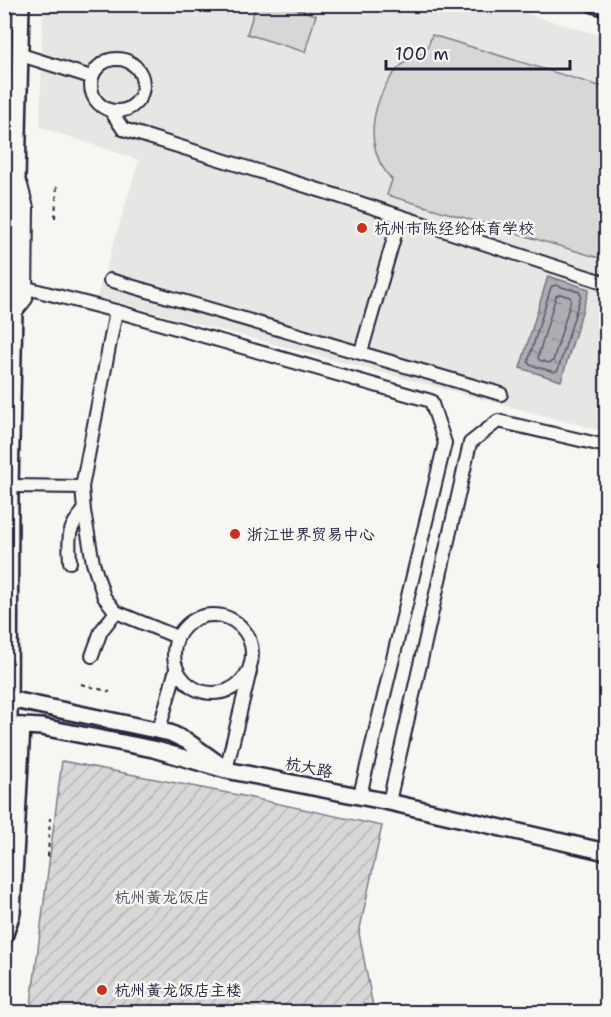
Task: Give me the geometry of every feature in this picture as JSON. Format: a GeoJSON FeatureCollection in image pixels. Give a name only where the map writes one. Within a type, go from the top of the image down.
{"type":"FeatureCollection","features":[{"type":"Feature","properties":{"kind":"main road"},"geometry":{"type":"LineString","coordinates":[[4,937],[12,913],[12,725],[9,699],[10,486],[14,314],[20,287],[18,174],[21,4]]}},
{"type":"Feature","properties":{"kind":"main road"},"geometry":{"type":"LineString","coordinates":[[594,4],[606,8]]}},
{"type":"Feature","properties":{"kind":"main road"},"geometry":{"type":"LineString","coordinates":[[9,699],[159,730],[187,741],[226,770]]}},
{"type":"Feature","properties":{"kind":"main road"},"geometry":{"type":"LineString","coordinates":[[4,792],[12,725]]}},
{"type":"Feature","properties":{"kind":"main road","name":"杭大路"},"geometry":{"type":"LineString","coordinates":[[12,725],[42,727],[153,749],[226,770],[360,795],[606,852]]}},
{"type":"Feature","properties":{"kind":"street"},"geometry":{"type":"LineString","coordinates":[[21,55],[91,77]]}},
{"type":"Feature","properties":{"kind":"street"},"geometry":{"type":"LineString","coordinates":[[111,111],[128,109],[141,96],[143,88],[140,71],[134,64],[118,58],[101,63],[91,77],[90,86],[96,102],[111,111],[123,129],[606,283]]}},
{"type":"Feature","properties":{"kind":"street"},"geometry":{"type":"LineString","coordinates":[[361,352],[400,217]]}},
{"type":"Feature","properties":{"kind":"street"},"geometry":{"type":"LineString","coordinates":[[110,280],[501,394]]}},
{"type":"Feature","properties":{"kind":"street"},"geometry":{"type":"LineString","coordinates":[[20,287],[431,400],[445,443],[360,795]]}},
{"type":"Feature","properties":{"kind":"street"},"geometry":{"type":"LineString","coordinates":[[116,312],[82,487],[93,563],[104,597],[116,612],[177,637]]}},
{"type":"Feature","properties":{"kind":"street"},"geometry":{"type":"LineString","coordinates":[[389,802],[470,443],[498,421],[606,446]]}},
{"type":"Feature","properties":{"kind":"street"},"geometry":{"type":"LineString","coordinates":[[10,486],[82,487]]}},
{"type":"Feature","properties":{"kind":"street"},"geometry":{"type":"LineString","coordinates":[[70,562],[69,538],[73,523],[84,511]]}},
{"type":"Feature","properties":{"kind":"street"},"geometry":{"type":"LineString","coordinates":[[92,656],[101,631],[116,612]]}},
{"type":"Feature","properties":{"kind":"street"},"geometry":{"type":"LineString","coordinates":[[159,730],[176,669],[174,650],[177,637],[184,628],[199,617],[228,618],[243,628],[252,645],[250,667],[226,770]]}},
{"type":"Feature","properties":{"kind":"street"},"geometry":{"type":"LineString","coordinates":[[176,669],[187,685],[210,694],[231,690],[250,667]]}},
{"type":"Feature","properties":{"kind":"path"},"geometry":{"type":"LineString","coordinates":[[55,218],[57,183]]}},
{"type":"Feature","properties":{"kind":"path"},"geometry":{"type":"LineString","coordinates":[[81,684],[110,692]]}},
{"type":"Feature","properties":{"kind":"path"},"geometry":{"type":"LineString","coordinates":[[48,857],[50,818]]}},
{"type":"Feature","properties":{"kind":"shaded area","name":"杭州市陈经纶体育学校"},"geometry":{"type":"Polygon","coordinates":[[[43,5],[497,5],[606,37],[606,432],[97,297],[139,160],[40,127],[43,5]]]}},
{"type":"Feature","properties":{"kind":"green space"},"geometry":{"type":"Polygon","coordinates":[[[4,5],[9,5],[5,272],[4,5]]]}},
{"type":"Feature","properties":{"kind":"green space"},"geometry":{"type":"Polygon","coordinates":[[[256,5],[282,5],[316,15],[305,52],[247,34],[256,5]]]}},
{"type":"Feature","properties":{"kind":"green space"},"geometry":{"type":"Polygon","coordinates":[[[432,35],[606,88],[606,260],[387,195],[392,180],[380,163],[375,147],[374,119],[383,91],[390,79],[409,59],[426,52],[432,35]]]}},
{"type":"Feature","properties":{"kind":"green space","name":"杭州黄龙饭店"},"geometry":{"type":"Polygon","coordinates":[[[62,761],[382,826],[359,933],[374,1012],[30,1012],[62,761]]]}},
{"type":"Feature","properties":{"kind":"water"},"geometry":{"type":"Polygon","coordinates":[[[548,276],[589,289],[561,381],[520,368],[548,276]]]}},
{"type":"Feature","properties":{"kind":"place","name":"杭州市陈经纶体育学校"},"geometry":{"type":"Point","coordinates":[362,228]}},
{"type":"Feature","properties":{"kind":"place","name":"浙江世界贸易中心"},"geometry":{"type":"Point","coordinates":[235,534]}},
{"type":"Feature","properties":{"kind":"place","name":"杭州黄龙饭店主楼"},"geometry":{"type":"Point","coordinates":[102,990]}}]}
